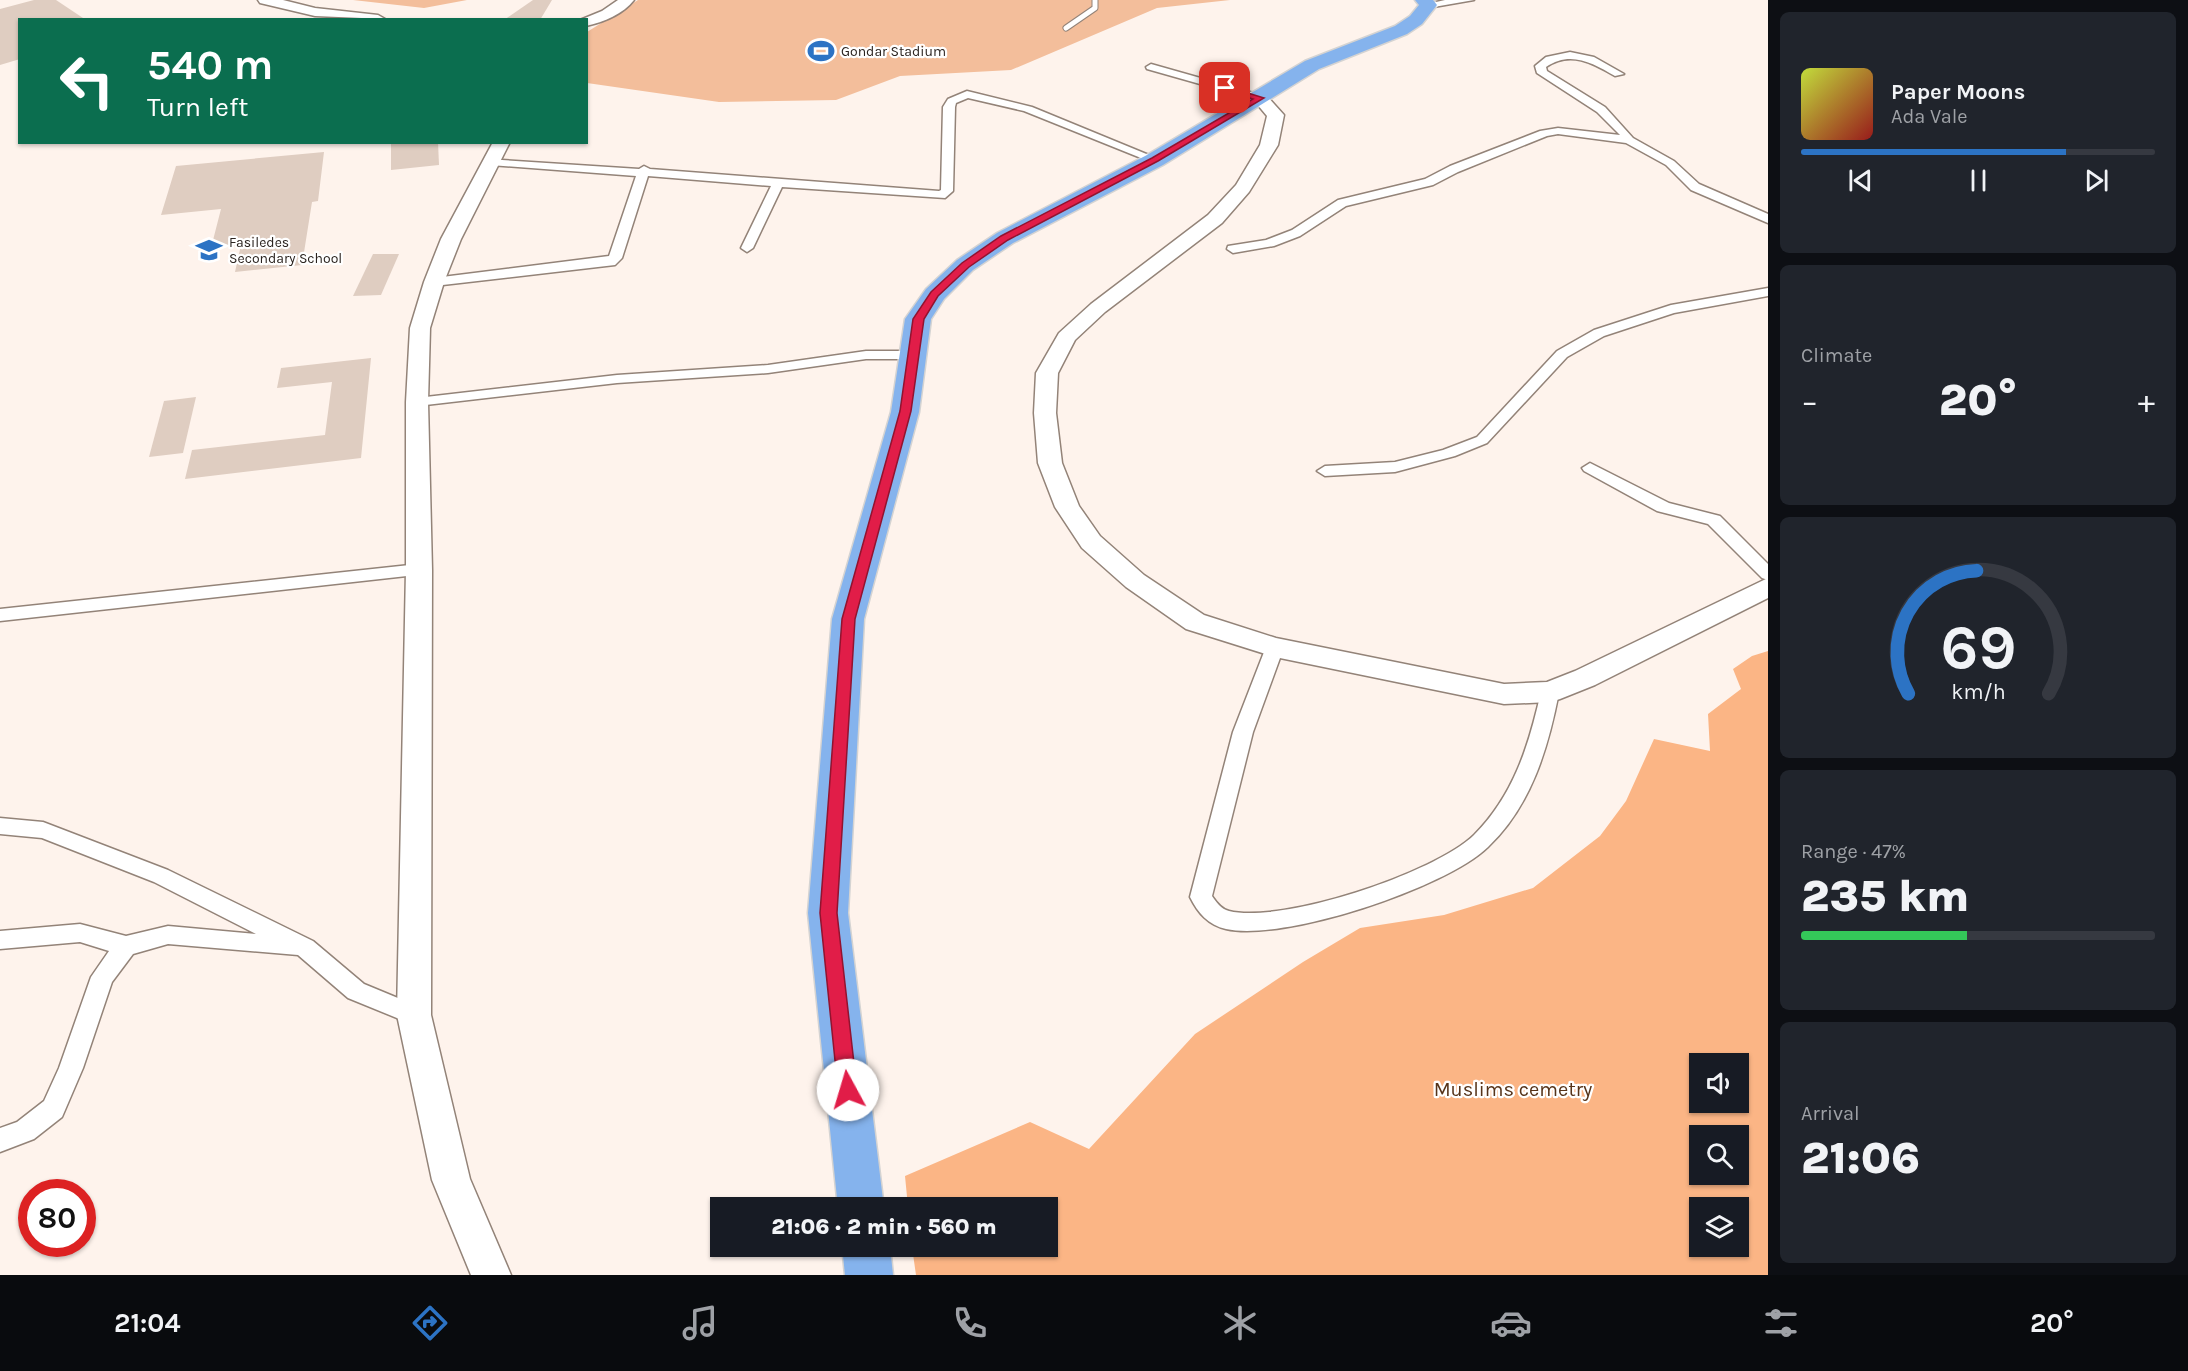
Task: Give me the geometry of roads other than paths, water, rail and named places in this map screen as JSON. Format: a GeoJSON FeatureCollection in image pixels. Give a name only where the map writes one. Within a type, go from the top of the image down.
{"type":"FeatureCollection","features":[{"type":"Feature","properties":{"kind":"highway"},"geometry":{"type":"LineString","coordinates":[[860,1197],[828,913],[848,619],[905,411],[918,319],[935,294],[965,265],[1005,238],[1051,212],[1155,160],[1312,65],[1401,30],[1416,20],[1426,2]]}},
{"type":"Feature","properties":{"kind":"highway"},"geometry":{"type":"LineString","coordinates":[[867,1257],[869,1275]]}},
{"type":"Feature","properties":{"kind":"street"},"geometry":{"type":"LineString","coordinates":[[265,0],[315,12],[372,18]]}},
{"type":"Feature","properties":{"kind":"street"},"geometry":{"type":"LineString","coordinates":[[278,0],[377,18]]}},
{"type":"Feature","properties":{"kind":"street"},"geometry":{"type":"LineString","coordinates":[[588,21],[607,14],[627,0]]}},
{"type":"Feature","properties":{"kind":"street"},"geometry":{"type":"LineString","coordinates":[[1426,2],[1469,0]]}},
{"type":"Feature","properties":{"kind":"street"},"geometry":{"type":"LineString","coordinates":[[1618,74],[1597,60],[1574,55],[1550,59],[1540,66],[1542,73],[1607,113],[1629,140]]}},
{"type":"Feature","properties":{"kind":"street"},"geometry":{"type":"LineString","coordinates":[[1151,67],[1260,98],[1276,115],[1269,145],[1243,188],[1215,219],[1098,308],[1066,337],[1047,373],[1045,413],[1050,463],[1067,507],[1091,542],[1135,581],[1196,622],[1275,647],[1504,694],[1550,692],[1585,678],[1768,587]]}},
{"type":"Feature","properties":{"kind":"street"},"geometry":{"type":"LineString","coordinates":[[491,1275],[451,1180],[414,1015],[419,570],[417,402],[420,328],[434,282],[451,239],[496,152],[644,170],[945,194],[950,160],[949,107],[952,101],[967,94],[1028,109],[1155,160]]}},
{"type":"Feature","properties":{"kind":"street"},"geometry":{"type":"LineString","coordinates":[[1233,249],[1269,243],[1296,233],[1342,203],[1429,182],[1454,169],[1527,142],[1544,133],[1576,132],[1629,140],[1670,163],[1695,187],[1768,219]]}},
{"type":"Feature","properties":{"kind":"street"},"geometry":{"type":"LineString","coordinates":[[434,282],[610,262],[615,258],[644,170]]}},
{"type":"Feature","properties":{"kind":"street"},"geometry":{"type":"LineString","coordinates":[[747,248],[779,181]]}},
{"type":"Feature","properties":{"kind":"street"},"geometry":{"type":"LineString","coordinates":[[1325,471],[1395,467],[1449,453],[1482,440],[1563,354],[1599,333],[1671,309],[1768,292]]}},
{"type":"Feature","properties":{"kind":"street"},"geometry":{"type":"LineString","coordinates":[[417,402],[618,379],[768,369],[866,355],[913,355]]}},
{"type":"Feature","properties":{"kind":"street"},"geometry":{"type":"LineString","coordinates":[[1590,468],[1663,507],[1714,520],[1768,574]]}},
{"type":"Feature","properties":{"kind":"street"},"geometry":{"type":"LineString","coordinates":[[0,615],[419,570]]}},
{"type":"Feature","properties":{"kind":"street"},"geometry":{"type":"LineString","coordinates":[[1275,647],[1243,732],[1201,897],[1208,910],[1227,920],[1270,922],[1393,889],[1447,865],[1478,844],[1511,807],[1538,750],[1550,692]]}},
{"type":"Feature","properties":{"kind":"street"},"geometry":{"type":"LineString","coordinates":[[0,826],[43,830],[161,876],[305,948],[356,992],[414,1015]]}},
{"type":"Feature","properties":{"kind":"street"},"geometry":{"type":"LineString","coordinates":[[0,940],[80,933],[126,946],[168,935],[305,948]]}},
{"type":"Feature","properties":{"kind":"street"},"geometry":{"type":"LineString","coordinates":[[0,1140],[25,1131],[53,1109],[71,1068],[102,977],[126,946]]}},
{"type":"Feature","properties":{"kind":"lane"},"geometry":{"type":"LineString","coordinates":[[1066,28],[1095,8],[1095,0]]}},
{"type":"Feature","properties":{"kind":"place","name":"Gondar Stadium"},"geometry":{"type":"Point","coordinates":[821,51]}},
{"type":"Feature","properties":{"kind":"place","name":"Fasiledes Secondary School"},"geometry":{"type":"Point","coordinates":[209,250]}},
{"type":"Feature","properties":{"kind":"park label","name":"Muslims cemetry"},"geometry":{"type":"Point","coordinates":[1513,1089]}}]}
